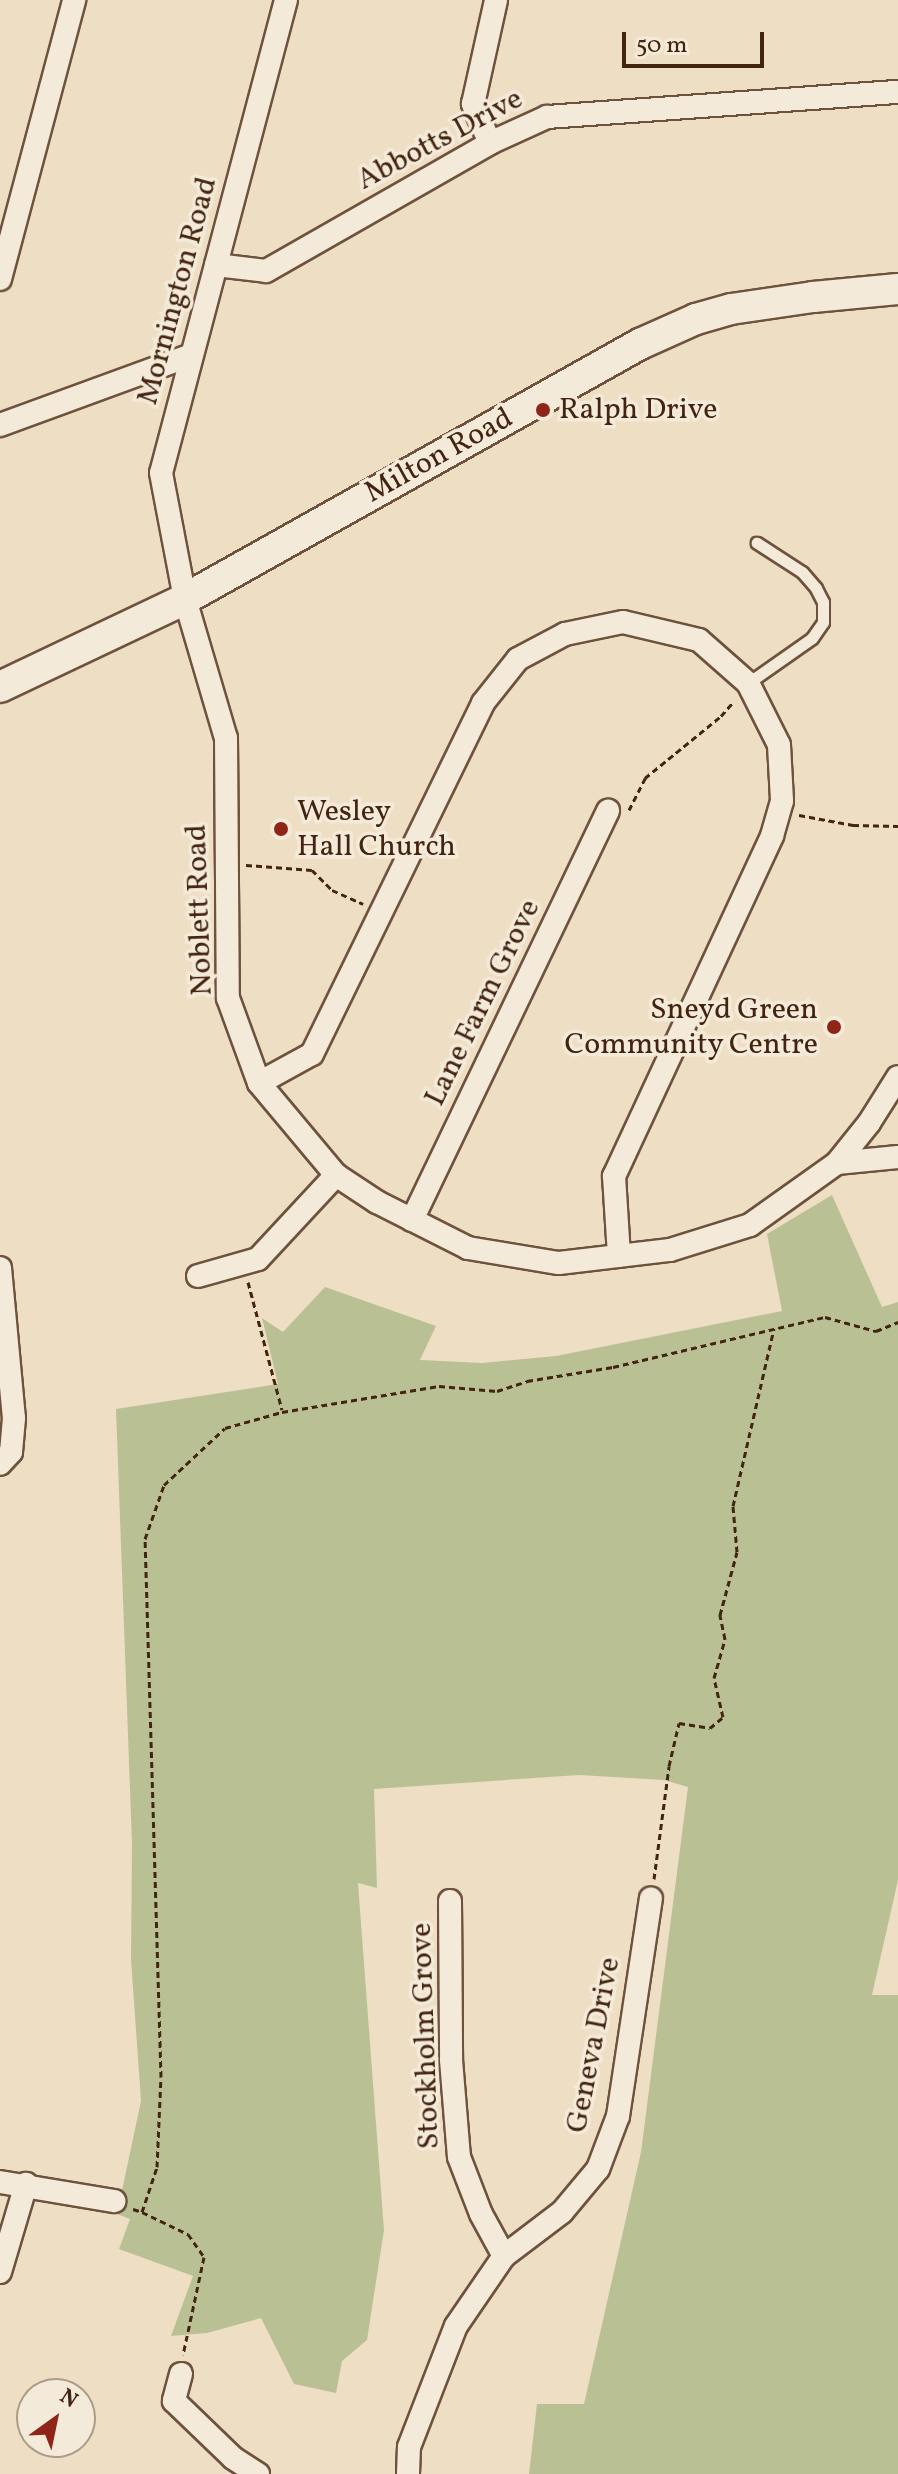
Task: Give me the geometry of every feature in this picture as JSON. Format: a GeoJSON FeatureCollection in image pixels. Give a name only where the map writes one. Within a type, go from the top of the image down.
{"type":"FeatureCollection","features":[{"type":"Feature","properties":{"kind":"street"},"geometry":{"type":"LineString","coordinates":[[0,279],[74,0]]}},
{"type":"Feature","properties":{"kind":"street","name":"Mornington Road"},"geometry":{"type":"LineString","coordinates":[[185,599],[161,473],[286,0]]}},
{"type":"Feature","properties":{"kind":"street"},"geometry":{"type":"LineString","coordinates":[[490,143],[473,104],[496,0]]}},
{"type":"Feature","properties":{"kind":"street","name":"Abbotts Drive"},"geometry":{"type":"LineString","coordinates":[[216,265],[266,271],[490,143],[547,117],[898,92]]}},
{"type":"Feature","properties":{"kind":"street","name":"Milton Road"},"geometry":{"type":"LineString","coordinates":[[0,687],[185,599],[640,344],[696,319],[731,309],[898,289]]}},
{"type":"Feature","properties":{"kind":"street"},"geometry":{"type":"LineString","coordinates":[[0,425],[191,355]]}},
{"type":"Feature","properties":{"kind":"street","name":"Noblett Road"},"geometry":{"type":"LineString","coordinates":[[185,599],[226,738],[228,998],[259,1083],[336,1175],[412,1220],[468,1248],[559,1263],[670,1250],[750,1225],[837,1163],[869,1123],[898,1077]]}},
{"type":"Feature","properties":{"kind":"street"},"geometry":{"type":"LineString","coordinates":[[259,1083],[312,1054],[483,703],[518,659],[565,634],[623,622],[699,640],[748,683],[779,745],[782,801],[772,836],[614,1176],[619,1256]]}},
{"type":"Feature","properties":{"kind":"street","name":"Lane Farm Grove"},"geometry":{"type":"LineString","coordinates":[[412,1220],[608,811]]}},
{"type":"Feature","properties":{"kind":"street","name":"Noblett Road"},"geometry":{"type":"LineString","coordinates":[[837,1163],[898,1157]]}},
{"type":"Feature","properties":{"kind":"street"},"geometry":{"type":"LineString","coordinates":[[198,1276],[258,1259],[336,1175]]}},
{"type":"Feature","properties":{"kind":"street"},"geometry":{"type":"LineString","coordinates":[[0,1268],[14,1418],[11,1452],[0,1464]]}},
{"type":"Feature","properties":{"kind":"street","name":"Geneva Drive"},"geometry":{"type":"LineString","coordinates":[[408,2474],[409,2447],[456,2326],[504,2256],[562,2212],[598,2169],[618,2116],[651,1898]]}},
{"type":"Feature","properties":{"kind":"street","name":"Stockholm Grove"},"geometry":{"type":"LineString","coordinates":[[450,1901],[451,2060],[459,2157],[481,2214],[504,2256]]}},
{"type":"Feature","properties":{"kind":"street"},"geometry":{"type":"LineString","coordinates":[[0,2182],[114,2201]]}},
{"type":"Feature","properties":{"kind":"street"},"geometry":{"type":"LineString","coordinates":[[0,2272],[26,2184]]}},
{"type":"Feature","properties":{"kind":"street"},"geometry":{"type":"LineString","coordinates":[[181,2374],[174,2401],[233,2458],[258,2474]]}},
{"type":"Feature","properties":{"kind":"lane"},"geometry":{"type":"LineString","coordinates":[[748,683],[812,638],[823,622],[823,602],[816,588],[802,572],[757,543]]}},
{"type":"Feature","properties":{"kind":"path"},"geometry":{"type":"LineString","coordinates":[[608,811],[625,818],[645,778],[721,716],[748,683]]}},
{"type":"Feature","properties":{"kind":"path"},"geometry":{"type":"LineString","coordinates":[[779,811],[853,825],[898,826]]}},
{"type":"Feature","properties":{"kind":"path"},"geometry":{"type":"LineString","coordinates":[[227,863],[312,870],[332,890],[381,913]]}},
{"type":"Feature","properties":{"kind":"path"},"geometry":{"type":"LineString","coordinates":[[243,1263],[282,1412]]}},
{"type":"Feature","properties":{"kind":"path"},"geometry":{"type":"LineString","coordinates":[[142,2212],[157,2167],[161,2077],[145,1539],[164,1485],[225,1428],[282,1412],[439,1386],[497,1391],[527,1381],[613,1367],[825,1317],[876,1331],[898,1322]]}},
{"type":"Feature","properties":{"kind":"path"},"geometry":{"type":"LineString","coordinates":[[651,1898],[669,1766],[679,1723],[710,1728],[723,1717],[714,1678],[725,1639],[720,1615],[737,1552],[733,1506],[774,1329]]}},
{"type":"Feature","properties":{"kind":"path"},"geometry":{"type":"LineString","coordinates":[[114,2201],[188,2234],[204,2257],[187,2325],[181,2374]]}},
{"type":"Feature","properties":{"kind":"green space"},"geometry":{"type":"Polygon","coordinates":[[[832,1195],[882,1307],[898,1302],[898,1880],[872,1995],[898,1995],[898,2474],[529,2474],[537,2404],[584,2404],[641,2152],[688,1787],[664,1780],[579,1775],[374,1789],[377,1888],[358,1883],[384,2230],[367,2340],[342,2361],[336,2393],[294,2384],[261,2318],[207,2333],[171,2336],[193,2276],[119,2249],[130,2219],[117,2214],[141,2101],[131,1959],[132,1844],[116,1409],[278,1384],[262,1318],[283,1332],[325,1287],[436,1326],[420,1360],[482,1363],[556,1356],[782,1311],[767,1234],[832,1195]]]}},
{"type":"Feature","properties":{"kind":"place","name":"Ralph Drive"},"geometry":{"type":"Point","coordinates":[543,410]}},
{"type":"Feature","properties":{"kind":"place","name":"Wesley Hall Church"},"geometry":{"type":"Point","coordinates":[281,829]}},
{"type":"Feature","properties":{"kind":"place","name":"Sneyd Green Community Centre"},"geometry":{"type":"Point","coordinates":[834,1027]}}]}
